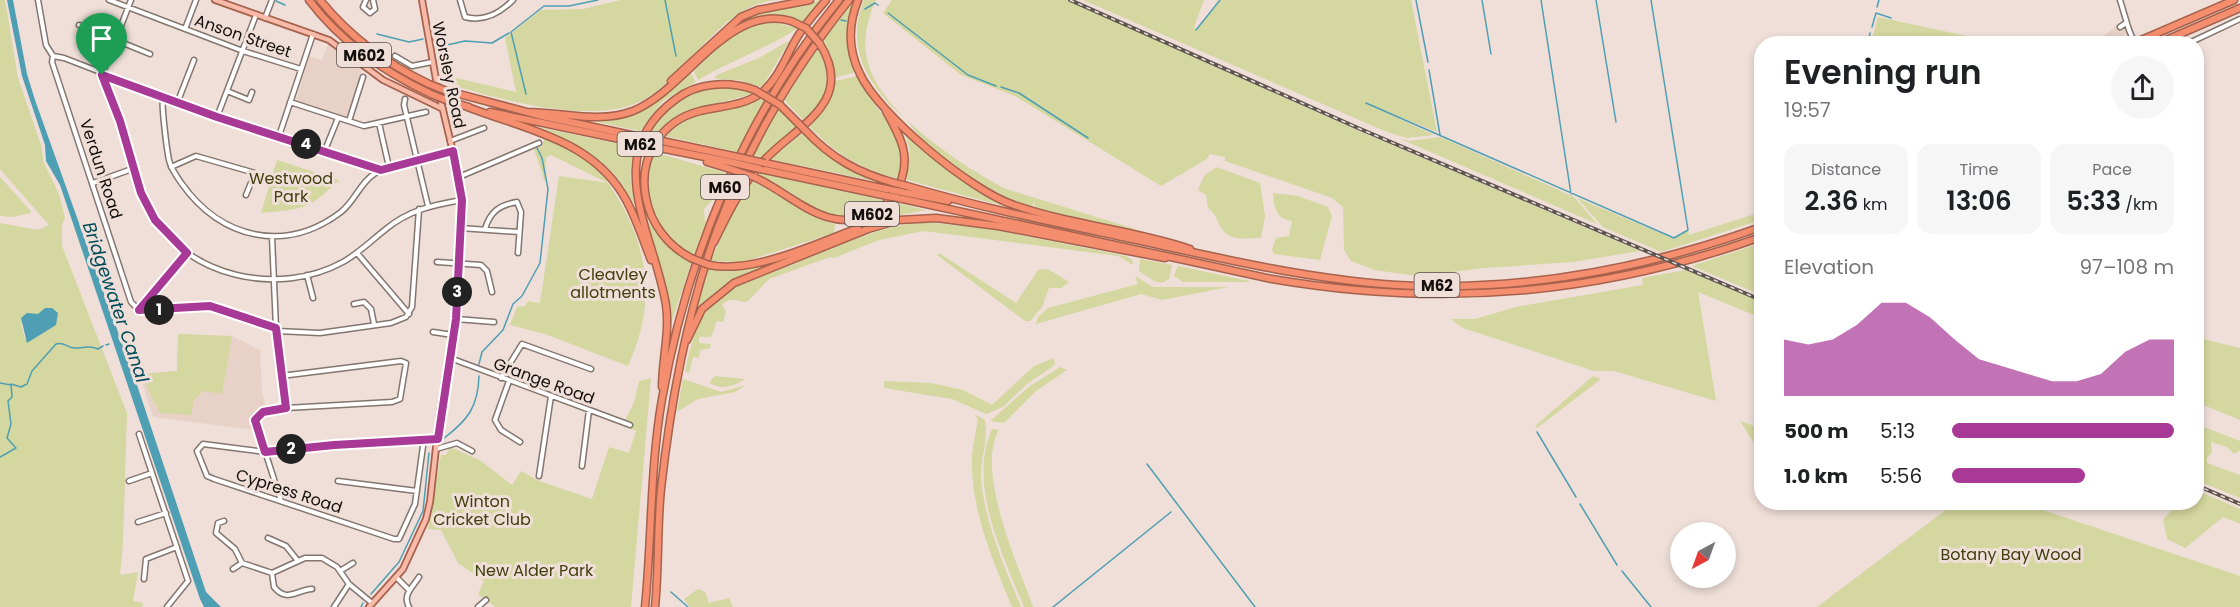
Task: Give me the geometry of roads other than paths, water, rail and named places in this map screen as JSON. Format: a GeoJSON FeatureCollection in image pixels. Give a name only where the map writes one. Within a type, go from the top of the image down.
{"type":"FeatureCollection","features":[{"type":"Feature","properties":{"kind":"highway","name":"M602"},"geometry":{"type":"LineString","coordinates":[[309,0],[360,52],[387,71],[431,94],[566,143],[601,166],[626,200],[660,282]]}},
{"type":"Feature","properties":{"kind":"highway","name":"M602"},"geometry":{"type":"LineString","coordinates":[[320,0],[366,45],[392,64],[444,90],[760,169],[1007,212]]}},
{"type":"Feature","properties":{"kind":"highway"},"geometry":{"type":"LineString","coordinates":[[657,98],[722,31],[741,17],[758,10],[810,0]]}},
{"type":"Feature","properties":{"kind":"highway"},"geometry":{"type":"LineString","coordinates":[[826,0],[805,25],[776,76],[763,92],[744,102],[700,111],[680,119],[662,133],[651,151],[644,178],[649,210],[665,238],[691,258],[709,265],[728,267],[754,263],[898,216],[947,215],[1024,225]]}},
{"type":"Feature","properties":{"kind":"highway","name":"M60"},"geometry":{"type":"LineString","coordinates":[[662,397],[685,302],[718,202],[762,114],[834,0]]}},
{"type":"Feature","properties":{"kind":"highway","name":"M60"},"geometry":{"type":"LineString","coordinates":[[817,28],[839,0]]}},
{"type":"Feature","properties":{"kind":"highway","name":"M60"},"geometry":{"type":"LineString","coordinates":[[655,607],[661,492],[675,383],[701,272],[725,206],[760,133],[801,64],[849,0]]}},
{"type":"Feature","properties":{"kind":"highway"},"geometry":{"type":"LineString","coordinates":[[858,0],[852,21],[851,48],[863,80],[881,103]]}},
{"type":"Feature","properties":{"kind":"highway"},"geometry":{"type":"LineString","coordinates":[[2152,36],[2234,0]]}},
{"type":"Feature","properties":{"kind":"highway"},"geometry":{"type":"LineString","coordinates":[[2175,36],[2240,8]]}},
{"type":"Feature","properties":{"kind":"highway","name":"M60"},"geometry":{"type":"LineString","coordinates":[[657,98],[743,26],[766,18],[791,21],[809,31],[820,44],[830,72],[823,106],[805,128],[767,157],[753,174],[730,210],[701,272]]}},
{"type":"Feature","properties":{"kind":"highway","name":"M62"},"geometry":{"type":"LineString","coordinates":[[660,282],[635,184],[635,162],[645,132],[664,108],[692,90],[724,84],[755,90],[780,105],[828,153],[855,170],[895,183],[902,192]]}},
{"type":"Feature","properties":{"kind":"highway","name":"M602"},"geometry":{"type":"LineString","coordinates":[[527,112],[612,116],[635,110],[657,98]]}},
{"type":"Feature","properties":{"kind":"highway","name":"M602"},"geometry":{"type":"LineString","coordinates":[[730,162],[828,217],[857,219],[877,211],[895,196],[904,167],[900,138],[881,103]]}},
{"type":"Feature","properties":{"kind":"highway","name":"M62"},"geometry":{"type":"LineString","coordinates":[[881,103],[938,158],[993,197],[1035,212],[1181,245],[1211,255]]}},
{"type":"Feature","properties":{"kind":"highway","name":"M602"},"geometry":{"type":"LineString","coordinates":[[465,106],[635,139]]}},
{"type":"Feature","properties":{"kind":"highway","name":"M602"},"geometry":{"type":"LineString","coordinates":[[661,145],[669,150],[730,162],[765,163],[889,193]]}},
{"type":"Feature","properties":{"kind":"highway","name":"M602"},"geometry":{"type":"LineString","coordinates":[[902,192],[1024,225]]}},
{"type":"Feature","properties":{"kind":"highway","name":"M62"},"geometry":{"type":"LineString","coordinates":[[1007,212],[1211,255],[1362,282],[1397,285],[1497,284],[1597,274],[1664,258],[1754,228]]}},
{"type":"Feature","properties":{"kind":"highway","name":"M62"},"geometry":{"type":"LineString","coordinates":[[868,229],[910,218],[946,219],[998,226],[1181,260]]}},
{"type":"Feature","properties":{"kind":"highway","name":"M62"},"geometry":{"type":"LineString","coordinates":[[1024,225],[1272,279],[1362,292],[1483,294],[1555,287],[1642,273],[1754,239]]}},
{"type":"Feature","properties":{"kind":"highway","name":"M60"},"geometry":{"type":"LineString","coordinates":[[675,383],[692,327],[702,309],[718,293],[748,276],[868,229]]}},
{"type":"Feature","properties":{"kind":"highway","name":"M60"},"geometry":{"type":"LineString","coordinates":[[645,607],[653,474],[662,397],[667,319],[660,282]]}},
{"type":"Feature","properties":{"kind":"main road"},"geometry":{"type":"LineString","coordinates":[[216,0],[329,40],[390,84],[442,109]]}},
{"type":"Feature","properties":{"kind":"main road","name":"Worsley Road"},"geometry":{"type":"LineString","coordinates":[[370,605],[403,569],[426,519],[456,319],[462,200],[459,177],[432,62],[422,0]]}},
{"type":"Feature","properties":{"kind":"street","name":"Verdun Road"},"geometry":{"type":"LineString","coordinates":[[38,0],[46,45],[53,56],[52,62],[130,302],[139,310]]}},
{"type":"Feature","properties":{"kind":"street","name":"Anson Street"},"geometry":{"type":"LineString","coordinates":[[109,0],[243,51],[301,69]]}},
{"type":"Feature","properties":{"kind":"street"},"geometry":{"type":"LineString","coordinates":[[130,0],[102,75],[120,121],[132,169],[155,220],[187,253],[233,274],[273,280],[307,275],[341,263],[395,222],[419,209],[462,200]]}},
{"type":"Feature","properties":{"kind":"street"},"geometry":{"type":"LineString","coordinates":[[185,29],[196,0]]}},
{"type":"Feature","properties":{"kind":"street"},"geometry":{"type":"LineString","coordinates":[[265,18],[272,0]]}},
{"type":"Feature","properties":{"kind":"street"},"geometry":{"type":"LineString","coordinates":[[366,0],[363,7],[370,13],[375,9],[373,0]]}},
{"type":"Feature","properties":{"kind":"street"},"geometry":{"type":"LineString","coordinates":[[460,0],[465,17],[485,19],[513,0]]}},
{"type":"Feature","properties":{"kind":"street"},"geometry":{"type":"LineString","coordinates":[[2120,0],[2131,36]]}},
{"type":"Feature","properties":{"kind":"street"},"geometry":{"type":"LineString","coordinates":[[217,117],[256,15]]}},
{"type":"Feature","properties":{"kind":"street"},"geometry":{"type":"LineString","coordinates":[[2204,36],[2240,19]]}},
{"type":"Feature","properties":{"kind":"street"},"geometry":{"type":"LineString","coordinates":[[2120,27],[2126,23]]}},
{"type":"Feature","properties":{"kind":"street"},"geometry":{"type":"LineString","coordinates":[[80,25],[150,54]]}},
{"type":"Feature","properties":{"kind":"street"},"geometry":{"type":"LineString","coordinates":[[279,136],[313,33]]}},
{"type":"Feature","properties":{"kind":"street"},"geometry":{"type":"LineString","coordinates":[[53,56],[64,58],[102,75],[217,117],[325,150],[381,170]]}},
{"type":"Feature","properties":{"kind":"street"},"geometry":{"type":"LineString","coordinates":[[395,56],[412,66],[432,62]]}},
{"type":"Feature","properties":{"kind":"street"},"geometry":{"type":"LineString","coordinates":[[178,101],[194,60]]}},
{"type":"Feature","properties":{"kind":"street"},"geometry":{"type":"LineString","coordinates":[[349,121],[363,77]]}},
{"type":"Feature","properties":{"kind":"street"},"geometry":{"type":"LineString","coordinates":[[227,91],[249,100],[252,92]]}},
{"type":"Feature","properties":{"kind":"street"},"geometry":{"type":"LineString","coordinates":[[163,97],[161,107],[171,167],[191,196],[211,216],[242,232],[272,237],[296,234],[335,216],[349,205],[368,179],[381,170],[453,151]]}},
{"type":"Feature","properties":{"kind":"street"},"geometry":{"type":"LineString","coordinates":[[405,99],[406,117],[428,206]]}},
{"type":"Feature","properties":{"kind":"street"},"geometry":{"type":"LineString","coordinates":[[290,102],[364,126],[426,112]]}},
{"type":"Feature","properties":{"kind":"street"},"geometry":{"type":"LineString","coordinates":[[325,150],[338,118]]}},
{"type":"Feature","properties":{"kind":"street"},"geometry":{"type":"LineString","coordinates":[[379,123],[389,167]]}},
{"type":"Feature","properties":{"kind":"street"},"geometry":{"type":"LineString","coordinates":[[450,141],[484,128]]}},
{"type":"Feature","properties":{"kind":"street"},"geometry":{"type":"LineString","coordinates":[[459,177],[539,143]]}},
{"type":"Feature","properties":{"kind":"street"},"geometry":{"type":"LineString","coordinates":[[171,167],[196,156],[255,173],[246,195]]}},
{"type":"Feature","properties":{"kind":"street"},"geometry":{"type":"LineString","coordinates":[[93,183],[132,169]]}},
{"type":"Feature","properties":{"kind":"street"},"geometry":{"type":"LineString","coordinates":[[485,229],[490,215],[495,210],[517,202],[521,212],[518,253]]}},
{"type":"Feature","properties":{"kind":"street"},"geometry":{"type":"LineString","coordinates":[[139,310],[210,306],[276,329],[320,333],[400,321],[409,314],[419,209]]}},
{"type":"Feature","properties":{"kind":"street"},"geometry":{"type":"LineString","coordinates":[[460,228],[519,232]]}},
{"type":"Feature","properties":{"kind":"street"},"geometry":{"type":"LineString","coordinates":[[272,237],[276,329],[286,408]]}},
{"type":"Feature","properties":{"kind":"street"},"geometry":{"type":"LineString","coordinates":[[139,310],[187,253]]}},
{"type":"Feature","properties":{"kind":"street"},"geometry":{"type":"LineString","coordinates":[[357,253],[409,314]]}},
{"type":"Feature","properties":{"kind":"street"},"geometry":{"type":"LineString","coordinates":[[437,262],[484,266],[492,292]]}},
{"type":"Feature","properties":{"kind":"street"},"geometry":{"type":"LineString","coordinates":[[307,275],[313,298]]}},
{"type":"Feature","properties":{"kind":"street"},"geometry":{"type":"LineString","coordinates":[[354,304],[364,302],[371,309],[374,324]]}},
{"type":"Feature","properties":{"kind":"street"},"geometry":{"type":"LineString","coordinates":[[456,319],[494,322]]}},
{"type":"Feature","properties":{"kind":"street"},"geometry":{"type":"LineString","coordinates":[[433,332],[453,334]]}},
{"type":"Feature","properties":{"kind":"street"},"geometry":{"type":"LineString","coordinates":[[501,378],[522,344],[591,369]]}},
{"type":"Feature","properties":{"kind":"street","name":"Grange Road"},"geometry":{"type":"LineString","coordinates":[[450,358],[630,425]]}},
{"type":"Feature","properties":{"kind":"street"},"geometry":{"type":"LineString","coordinates":[[281,376],[401,361],[406,363],[400,399],[392,402],[286,408],[263,412],[255,420],[281,502]]}},
{"type":"Feature","properties":{"kind":"street"},"geometry":{"type":"LineString","coordinates":[[509,381],[495,420],[501,430],[520,442]]}},
{"type":"Feature","properties":{"kind":"street"},"geometry":{"type":"LineString","coordinates":[[539,476],[551,396]]}},
{"type":"Feature","properties":{"kind":"street"},"geometry":{"type":"LineString","coordinates":[[582,466],[589,410]]}},
{"type":"Feature","properties":{"kind":"street"},"geometry":{"type":"LineString","coordinates":[[139,434],[188,581],[167,607]]}},
{"type":"Feature","properties":{"kind":"street"},"geometry":{"type":"LineString","coordinates":[[265,452],[438,439]]}},
{"type":"Feature","properties":{"kind":"street"},"geometry":{"type":"LineString","coordinates":[[338,481],[417,491],[424,440]]}},
{"type":"Feature","properties":{"kind":"street"},"geometry":{"type":"LineString","coordinates":[[436,449],[457,443],[472,451]]}},
{"type":"Feature","properties":{"kind":"street","name":"Cypress Road"},"geometry":{"type":"LineString","coordinates":[[265,452],[204,444],[197,451],[207,476],[399,539],[415,504],[417,491]]}},
{"type":"Feature","properties":{"kind":"street"},"geometry":{"type":"LineString","coordinates":[[129,481],[152,473]]}},
{"type":"Feature","properties":{"kind":"street"},"geometry":{"type":"LineString","coordinates":[[138,522],[166,513]]}},
{"type":"Feature","properties":{"kind":"street"},"geometry":{"type":"LineString","coordinates":[[224,521],[218,523],[216,533],[235,549],[243,563],[272,573],[311,556],[322,558],[340,571],[349,584],[370,605]]}},
{"type":"Feature","properties":{"kind":"street"},"geometry":{"type":"LineString","coordinates":[[268,538],[286,546],[298,561]]}},
{"type":"Feature","properties":{"kind":"street"},"geometry":{"type":"LineString","coordinates":[[144,579],[146,559],[177,547]]}},
{"type":"Feature","properties":{"kind":"street"},"geometry":{"type":"LineString","coordinates":[[233,569],[243,563]]}},
{"type":"Feature","properties":{"kind":"street"},"geometry":{"type":"LineString","coordinates":[[340,571],[353,564]]}},
{"type":"Feature","properties":{"kind":"street"},"geometry":{"type":"LineString","coordinates":[[272,573],[274,587],[286,595],[293,596],[304,589],[312,589]]}},
{"type":"Feature","properties":{"kind":"street"},"geometry":{"type":"LineString","coordinates":[[397,576],[409,590]]}},
{"type":"Feature","properties":{"kind":"street"},"geometry":{"type":"LineString","coordinates":[[410,607],[406,600],[409,590],[419,577]]}},
{"type":"Feature","properties":{"kind":"street"},"geometry":{"type":"LineString","coordinates":[[334,607],[349,584]]}},
{"type":"Feature","properties":{"kind":"street"},"geometry":{"type":"LineString","coordinates":[[478,607],[486,600]]}},
{"type":"Feature","properties":{"kind":"water"},"geometry":{"type":"Polygon","coordinates":[[[7,0],[13,0],[27,74],[35,100],[138,388],[206,592],[221,607],[204,607],[200,599],[60,185],[46,161],[45,145],[22,76],[7,0]]]}},
{"type":"Feature","properties":{"kind":"water"},"geometry":{"type":"Polygon","coordinates":[[[45,308],[52,308],[58,313],[56,325],[27,343],[21,318],[27,313],[38,314],[45,308]]]}},
{"type":"Feature","properties":{"kind":"waterway"},"geometry":{"type":"LineString","coordinates":[[526,94],[511,32],[544,6],[569,6],[598,0]]}},
{"type":"Feature","properties":{"kind":"waterway"},"geometry":{"type":"LineString","coordinates":[[665,0],[676,56]]}},
{"type":"Feature","properties":{"kind":"waterway"},"geometry":{"type":"LineString","coordinates":[[1196,30],[1220,0]]}},
{"type":"Feature","properties":{"kind":"waterway"},"geometry":{"type":"LineString","coordinates":[[1416,0],[1428,62]]}},
{"type":"Feature","properties":{"kind":"waterway"},"geometry":{"type":"LineString","coordinates":[[1482,0],[1491,54]]}},
{"type":"Feature","properties":{"kind":"waterway"},"geometry":{"type":"LineString","coordinates":[[1541,0],[1571,194]]}},
{"type":"Feature","properties":{"kind":"waterway"},"geometry":{"type":"LineString","coordinates":[[1596,0],[1616,122]]}},
{"type":"Feature","properties":{"kind":"waterway"},"geometry":{"type":"LineString","coordinates":[[1366,103],[1674,238],[1688,230],[1651,0]]}},
{"type":"Feature","properties":{"kind":"waterway"},"geometry":{"type":"LineString","coordinates":[[1877,7],[1879,0]]}},
{"type":"Feature","properties":{"kind":"waterway"},"geometry":{"type":"LineString","coordinates":[[276,1],[285,5]]}},
{"type":"Feature","properties":{"kind":"waterway"},"geometry":{"type":"LineString","coordinates":[[865,9],[875,3],[878,5]]}},
{"type":"Feature","properties":{"kind":"waterway"},"geometry":{"type":"LineString","coordinates":[[888,13],[968,75],[996,86]]}},
{"type":"Feature","properties":{"kind":"waterway"},"geometry":{"type":"LineString","coordinates":[[1872,27],[1876,13],[1891,18]]}},
{"type":"Feature","properties":{"kind":"waterway"},"geometry":{"type":"LineString","coordinates":[[841,20],[846,21]]}},
{"type":"Feature","properties":{"kind":"waterway"},"geometry":{"type":"LineString","coordinates":[[433,40],[447,45],[465,41],[492,43],[509,33]]}},
{"type":"Feature","properties":{"kind":"waterway"},"geometry":{"type":"LineString","coordinates":[[377,34],[409,42],[423,39]]}},
{"type":"Feature","properties":{"kind":"waterway"},"geometry":{"type":"LineString","coordinates":[[1429,70],[1440,135]]}},
{"type":"Feature","properties":{"kind":"waterway"},"geometry":{"type":"LineString","coordinates":[[1001,87],[1019,93],[1088,138]]}},
{"type":"Feature","properties":{"kind":"waterway"},"geometry":{"type":"LineString","coordinates":[[479,364],[482,352],[503,330],[513,304],[522,296],[540,263],[548,189],[542,158],[537,148]]}},
{"type":"Feature","properties":{"kind":"waterway"},"geometry":{"type":"LineString","coordinates":[[0,457],[16,448],[7,438],[11,424],[8,401],[12,397],[11,384],[21,387],[27,384],[32,371],[56,344],[62,343],[72,348],[98,349],[103,346]]}},
{"type":"Feature","properties":{"kind":"waterway"},"geometry":{"type":"LineString","coordinates":[[443,439],[459,426],[470,412],[474,405],[479,376]]}},
{"type":"Feature","properties":{"kind":"waterway"},"geometry":{"type":"LineString","coordinates":[[0,383],[11,385]]}},
{"type":"Feature","properties":{"kind":"waterway"},"geometry":{"type":"LineString","coordinates":[[1537,432],[1576,497]]}},
{"type":"Feature","properties":{"kind":"waterway"},"geometry":{"type":"LineString","coordinates":[[371,594],[399,562],[423,511],[429,453]]}},
{"type":"Feature","properties":{"kind":"waterway"},"geometry":{"type":"LineString","coordinates":[[1147,464],[1255,607]]}},
{"type":"Feature","properties":{"kind":"waterway"},"geometry":{"type":"LineString","coordinates":[[1580,504],[1617,565]]}},
{"type":"Feature","properties":{"kind":"waterway"},"geometry":{"type":"LineString","coordinates":[[1053,607],[1171,512]]}},
{"type":"Feature","properties":{"kind":"waterway"},"geometry":{"type":"LineString","coordinates":[[1622,571],[1651,607]]}},
{"type":"Feature","properties":{"kind":"waterway"},"geometry":{"type":"LineString","coordinates":[[671,592],[688,607]]}},
{"type":"Feature","properties":{"kind":"waterway"},"geometry":{"type":"LineString","coordinates":[[361,607],[363,603]]}},
{"type":"Feature","properties":{"kind":"railway"},"geometry":{"type":"LineString","coordinates":[[1070,0],[1358,128],[1754,297]]}},
{"type":"Feature","properties":{"kind":"railway"},"geometry":{"type":"LineString","coordinates":[[2204,488],[2240,504]]}},
{"type":"Feature","properties":{"kind":"park label","name":"Westwood Park"},"geometry":{"type":"Point","coordinates":[291,187]}},
{"type":"Feature","properties":{"kind":"park label","name":"Cleavley allotments"},"geometry":{"type":"Point","coordinates":[613,283]}},
{"type":"Feature","properties":{"kind":"park label","name":"Winton Cricket Club"},"geometry":{"type":"Point","coordinates":[482,510]}},
{"type":"Feature","properties":{"kind":"park label","name":"Botany Bay Wood"},"geometry":{"type":"Point","coordinates":[2011,554]}},
{"type":"Feature","properties":{"kind":"park label","name":"New Alder Park"},"geometry":{"type":"Point","coordinates":[534,570]}},
{"type":"Feature","properties":{"kind":"water label","name":"Bridgewater Canal"},"geometry":{"type":"Point","coordinates":[116,302]}}]}
